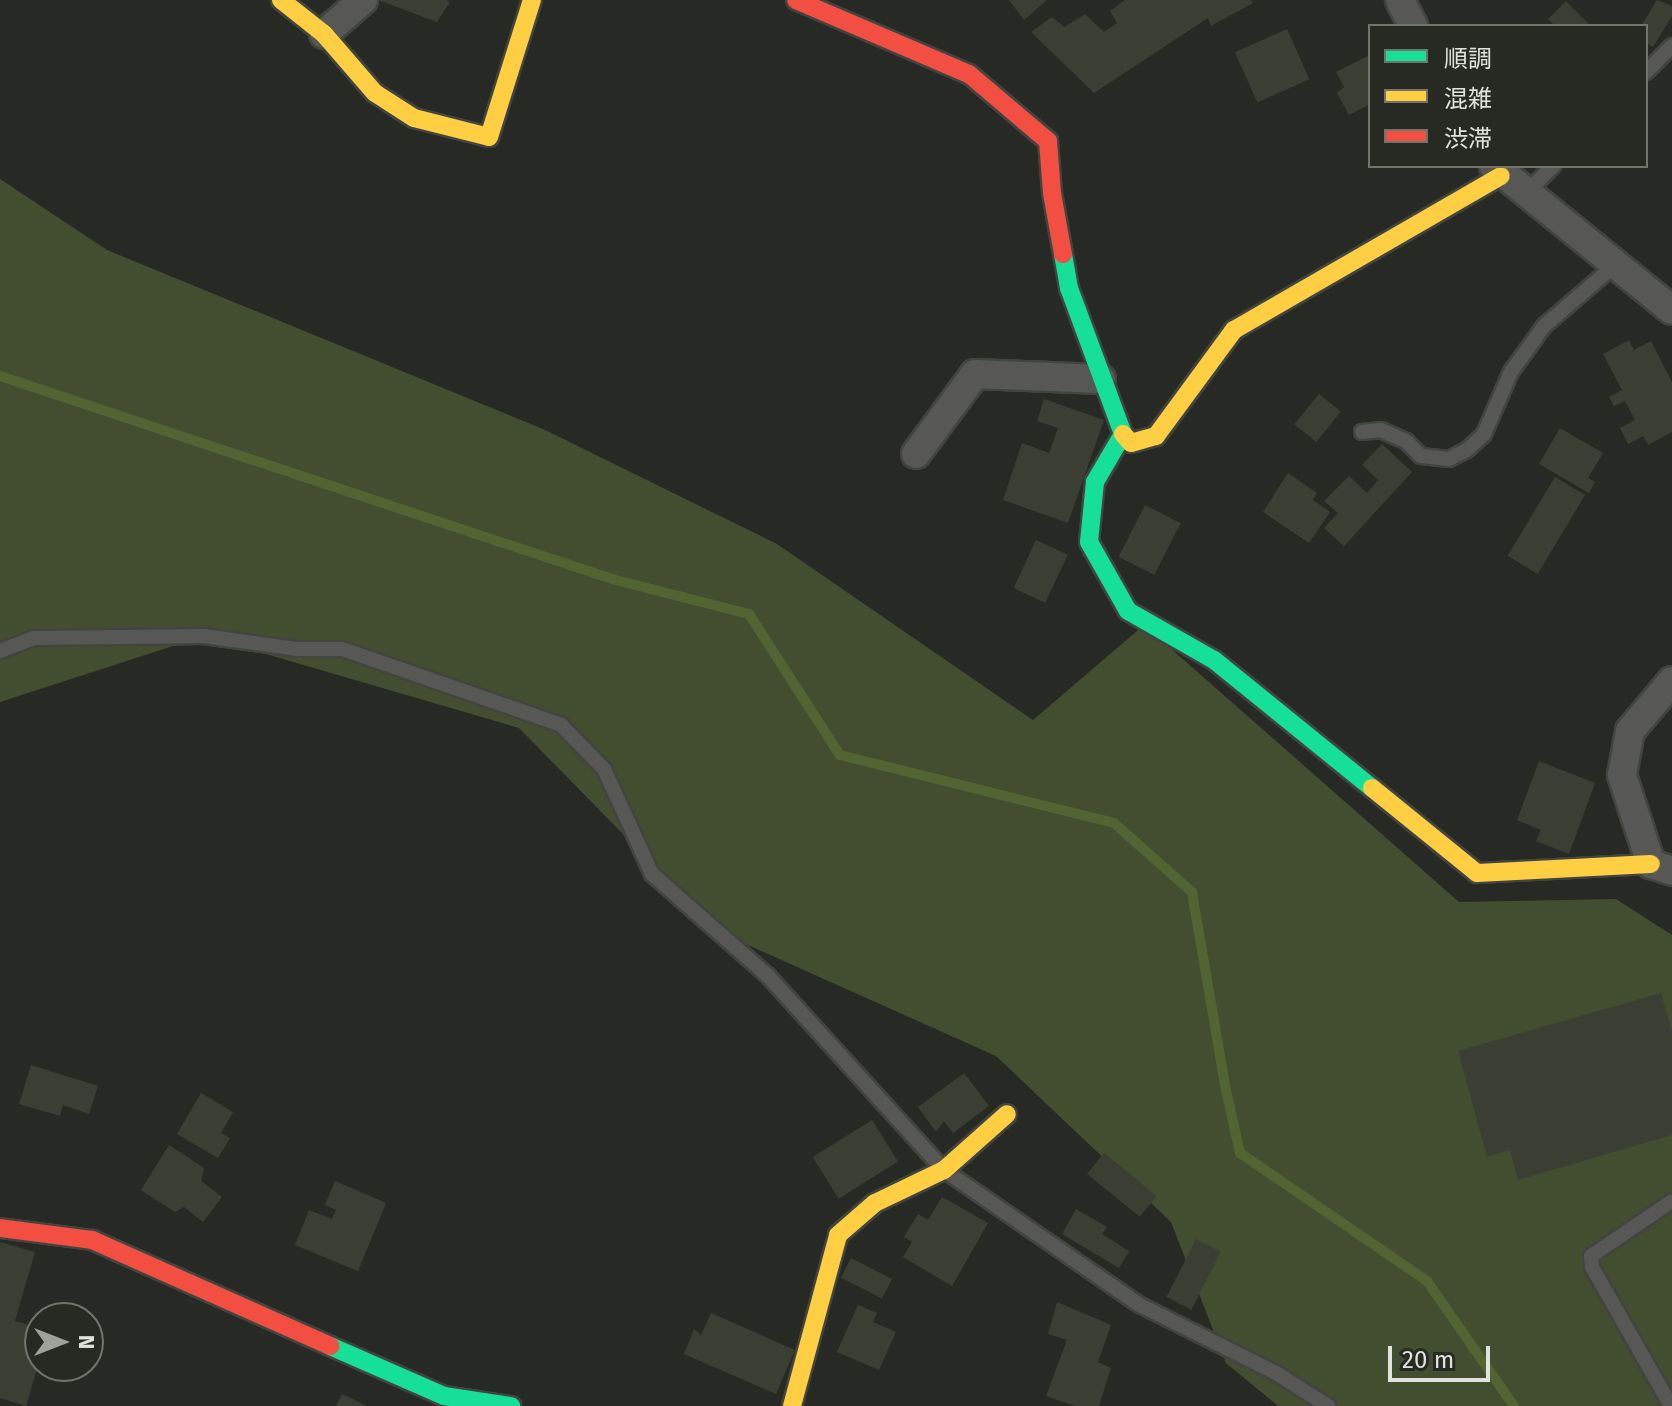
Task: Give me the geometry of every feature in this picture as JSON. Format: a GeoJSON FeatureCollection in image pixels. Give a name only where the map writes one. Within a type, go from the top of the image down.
{"type":"FeatureCollection","features":[{"type":"Feature","properties":{"kind":"street"},"geometry":{"type":"LineString","coordinates":[[281,0],[324,34],[375,93],[414,118],[489,137],[532,0]]}},
{"type":"Feature","properties":{"kind":"street"},"geometry":{"type":"LineString","coordinates":[[324,34],[363,0]]}},
{"type":"Feature","properties":{"kind":"street"},"geometry":{"type":"LineString","coordinates":[[796,0],[969,74],[1048,141],[1052,193],[1069,288],[1101,379],[1123,434],[1131,443],[1156,436],[1234,330],[1498,171],[1672,310]]}},
{"type":"Feature","properties":{"kind":"street"},"geometry":{"type":"LineString","coordinates":[[1400,0],[1412,24]]}},
{"type":"Feature","properties":{"kind":"street"},"geometry":{"type":"LineString","coordinates":[[916,454],[975,374],[1101,379]]}},
{"type":"Feature","properties":{"kind":"street"},"geometry":{"type":"LineString","coordinates":[[1123,434],[1095,482],[1089,542],[1128,611],[1214,660],[1477,873],[1661,868],[1622,775],[1630,731],[1672,681]]}},
{"type":"Feature","properties":{"kind":"street"},"geometry":{"type":"LineString","coordinates":[[792,1406],[838,1235],[875,1203],[944,1170],[1007,1114]]}},
{"type":"Feature","properties":{"kind":"street"},"geometry":{"type":"LineString","coordinates":[[0,1228],[92,1240],[444,1396],[511,1406]]}},
{"type":"Feature","properties":{"kind":"lane"},"geometry":{"type":"LineString","coordinates":[[1648,70],[1672,46]]}},
{"type":"Feature","properties":{"kind":"lane"},"geometry":{"type":"LineString","coordinates":[[1525,194],[1551,168]]}},
{"type":"Feature","properties":{"kind":"lane"},"geometry":{"type":"LineString","coordinates":[[1362,432],[1381,430],[1406,441],[1421,456],[1449,459],[1467,450],[1484,434],[1511,372],[1544,326],[1615,265]]}},
{"type":"Feature","properties":{"kind":"lane"},"geometry":{"type":"LineString","coordinates":[[0,651],[34,638],[204,636],[296,649],[342,649],[561,725],[604,769],[652,874],[768,976],[944,1170],[1140,1305],[1276,1373],[1328,1406]]}},
{"type":"Feature","properties":{"kind":"lane"},"geometry":{"type":"LineString","coordinates":[[1671,1406],[1592,1267],[1591,1256],[1672,1201]]}},
{"type":"Feature","properties":{"kind":"green space"},"geometry":{"type":"Polygon","coordinates":[[[0,179],[107,250],[543,429],[777,544],[1033,720],[1144,625],[1459,902],[1616,899],[1672,935],[1672,1406],[1278,1406],[1226,1363],[1171,1222],[996,1056],[719,932],[519,728],[204,636],[0,702],[0,179]]]}},
{"type":"Feature","properties":{"kind":"building"},"geometry":{"type":"Polygon","coordinates":[[[378,0],[446,0],[450,2],[437,22],[378,0]]]}},
{"type":"Feature","properties":{"kind":"building"},"geometry":{"type":"Polygon","coordinates":[[[1009,0],[1047,0],[1024,20],[1009,0]]]}},
{"type":"Feature","properties":{"kind":"building"},"geometry":{"type":"Polygon","coordinates":[[[1125,0],[1251,0],[1253,3],[1211,26],[1208,18],[1094,93],[1031,32],[1052,17],[1064,27],[1085,14],[1104,32],[1117,23],[1110,11],[1125,0]]]}},
{"type":"Feature","properties":{"kind":"building"},"geometry":{"type":"Polygon","coordinates":[[[1657,0],[1672,6],[1672,16],[1653,47],[1648,44],[1648,24],[1642,24],[1657,0]]]}},
{"type":"Feature","properties":{"kind":"building"},"geometry":{"type":"Polygon","coordinates":[[[1566,1],[1589,24],[1553,24],[1548,19],[1566,1]]]}},
{"type":"Feature","properties":{"kind":"building"},"geometry":{"type":"Polygon","coordinates":[[[1287,29],[1309,79],[1257,102],[1235,52],[1287,29]]]}},
{"type":"Feature","properties":{"kind":"building"},"geometry":{"type":"Polygon","coordinates":[[[1368,56],[1368,105],[1349,115],[1337,93],[1344,87],[1336,72],[1368,56]]]}},
{"type":"Feature","properties":{"kind":"building"},"geometry":{"type":"Polygon","coordinates":[[[1629,340],[1634,350],[1651,341],[1672,382],[1672,432],[1648,445],[1643,436],[1628,444],[1620,428],[1635,420],[1625,401],[1614,406],[1609,397],[1622,390],[1603,354],[1629,340]]]}},
{"type":"Feature","properties":{"kind":"building"},"geometry":{"type":"Polygon","coordinates":[[[1319,394],[1341,412],[1316,442],[1294,424],[1319,394]]]}},
{"type":"Feature","properties":{"kind":"building"},"geometry":{"type":"Polygon","coordinates":[[[1044,399],[1104,420],[1068,523],[1003,500],[1022,443],[1049,453],[1058,428],[1037,421],[1044,399]]]}},
{"type":"Feature","properties":{"kind":"building"},"geometry":{"type":"Polygon","coordinates":[[[1560,428],[1603,453],[1588,478],[1595,482],[1589,493],[1539,464],[1560,428]]]}},
{"type":"Feature","properties":{"kind":"building"},"geometry":{"type":"Polygon","coordinates":[[[1382,444],[1412,472],[1344,546],[1324,528],[1338,513],[1324,501],[1349,476],[1367,493],[1378,480],[1362,465],[1382,444]]]}},
{"type":"Feature","properties":{"kind":"building"},"geometry":{"type":"Polygon","coordinates":[[[1288,473],[1317,493],[1313,500],[1330,512],[1309,543],[1263,512],[1288,473]]]}},
{"type":"Feature","properties":{"kind":"building"},"geometry":{"type":"Polygon","coordinates":[[[1555,477],[1585,495],[1538,574],[1508,556],[1555,477]]]}},
{"type":"Feature","properties":{"kind":"building"},"geometry":{"type":"Polygon","coordinates":[[[1145,505],[1181,523],[1154,575],[1119,557],[1145,505]]]}},
{"type":"Feature","properties":{"kind":"building"},"geometry":{"type":"Polygon","coordinates":[[[1036,540],[1068,555],[1045,603],[1014,588],[1036,540]]]}},
{"type":"Feature","properties":{"kind":"building"},"geometry":{"type":"Polygon","coordinates":[[[1539,761],[1595,783],[1569,854],[1536,841],[1541,830],[1517,820],[1539,761]]]}},
{"type":"Feature","properties":{"kind":"building"},"geometry":{"type":"Polygon","coordinates":[[[1661,993],[1672,1031],[1672,1135],[1518,1180],[1510,1150],[1487,1157],[1458,1051],[1661,993]]]}},
{"type":"Feature","properties":{"kind":"building"},"geometry":{"type":"Polygon","coordinates":[[[31,1065],[98,1086],[89,1114],[63,1105],[60,1116],[19,1104],[31,1065]]]}},
{"type":"Feature","properties":{"kind":"building"},"geometry":{"type":"Polygon","coordinates":[[[964,1073],[989,1106],[953,1133],[944,1121],[936,1132],[918,1107],[964,1073]]]}},
{"type":"Feature","properties":{"kind":"building"},"geometry":{"type":"Polygon","coordinates":[[[201,1093],[233,1112],[221,1133],[230,1138],[218,1158],[177,1134],[201,1093]]]}},
{"type":"Feature","properties":{"kind":"building"},"geometry":{"type":"Polygon","coordinates":[[[872,1120],[898,1162],[839,1199],[813,1157],[872,1120]]]}},
{"type":"Feature","properties":{"kind":"building"},"geometry":{"type":"Polygon","coordinates":[[[169,1145],[204,1168],[201,1181],[222,1197],[203,1222],[184,1207],[175,1212],[141,1190],[169,1145]]]}},
{"type":"Feature","properties":{"kind":"building"},"geometry":{"type":"Polygon","coordinates":[[[1104,1153],[1157,1196],[1140,1217],[1087,1174],[1104,1153]]]}},
{"type":"Feature","properties":{"kind":"building"},"geometry":{"type":"Polygon","coordinates":[[[335,1181],[386,1203],[358,1271],[295,1245],[309,1210],[332,1219],[336,1210],[325,1205],[335,1181]]]}},
{"type":"Feature","properties":{"kind":"building"},"geometry":{"type":"Polygon","coordinates":[[[942,1197],[988,1223],[952,1286],[903,1257],[912,1242],[904,1237],[918,1214],[928,1220],[942,1197]]]}},
{"type":"Feature","properties":{"kind":"building"},"geometry":{"type":"Polygon","coordinates":[[[1076,1209],[1107,1227],[1102,1234],[1129,1251],[1119,1268],[1062,1234],[1076,1209]]]}},
{"type":"Feature","properties":{"kind":"building"},"geometry":{"type":"Polygon","coordinates":[[[1196,1239],[1221,1252],[1191,1310],[1166,1297],[1196,1239]]]}},
{"type":"Feature","properties":{"kind":"building"},"geometry":{"type":"Polygon","coordinates":[[[0,1242],[35,1252],[15,1321],[24,1324],[24,1382],[33,1382],[26,1406],[0,1398],[0,1242]]]}},
{"type":"Feature","properties":{"kind":"building"},"geometry":{"type":"Polygon","coordinates":[[[851,1258],[892,1279],[882,1298],[841,1278],[851,1258]]]}},
{"type":"Feature","properties":{"kind":"building"},"geometry":{"type":"Polygon","coordinates":[[[1057,1302],[1111,1325],[1098,1362],[1111,1368],[1099,1406],[1075,1406],[1046,1396],[1067,1340],[1048,1334],[1057,1302]]]}},
{"type":"Feature","properties":{"kind":"building"},"geometry":{"type":"Polygon","coordinates":[[[858,1305],[877,1313],[873,1322],[896,1332],[879,1370],[837,1352],[858,1305]]]}},
{"type":"Feature","properties":{"kind":"building"},"geometry":{"type":"Polygon","coordinates":[[[711,1313],[795,1350],[776,1394],[684,1354],[694,1329],[701,1335],[711,1313]]]}},
{"type":"Feature","properties":{"kind":"building"},"geometry":{"type":"Polygon","coordinates":[[[342,1394],[367,1406],[336,1406],[342,1394]]]}},
{"type":"Feature","properties":{"kind":"waterway"},"geometry":{"type":"LineString","coordinates":[[0,376],[612,579],[749,614],[840,755],[1114,823],[1192,892],[1240,1153],[1427,1281],[1514,1406]]}},
{"type":"Feature","properties":{"kind":"traffic: fast"},"geometry":{"type":"LineString","coordinates":[[1063,254],[1069,288],[1123,434],[1095,482],[1089,542],[1128,611],[1214,660],[1372,788]]}},
{"type":"Feature","properties":{"kind":"traffic: fast"},"geometry":{"type":"LineString","coordinates":[[330,1346],[444,1396],[511,1406]]}},
{"type":"Feature","properties":{"kind":"traffic: slow"},"geometry":{"type":"LineString","coordinates":[[281,0],[324,34],[375,93],[414,118],[489,137],[532,0]]}},
{"type":"Feature","properties":{"kind":"traffic: slow"},"geometry":{"type":"LineString","coordinates":[[1123,434],[1131,443],[1156,436],[1234,330],[1501,176]]}},
{"type":"Feature","properties":{"kind":"traffic: slow"},"geometry":{"type":"LineString","coordinates":[[1372,788],[1477,873],[1651,864]]}},
{"type":"Feature","properties":{"kind":"traffic: slow"},"geometry":{"type":"LineString","coordinates":[[792,1406],[838,1235],[875,1203],[944,1170],[1007,1114]]}},
{"type":"Feature","properties":{"kind":"traffic: jam"},"geometry":{"type":"LineString","coordinates":[[796,0],[969,74],[1048,141],[1052,193],[1063,254]]}},
{"type":"Feature","properties":{"kind":"traffic: jam"},"geometry":{"type":"LineString","coordinates":[[0,1228],[92,1240],[330,1346]]}}]}
